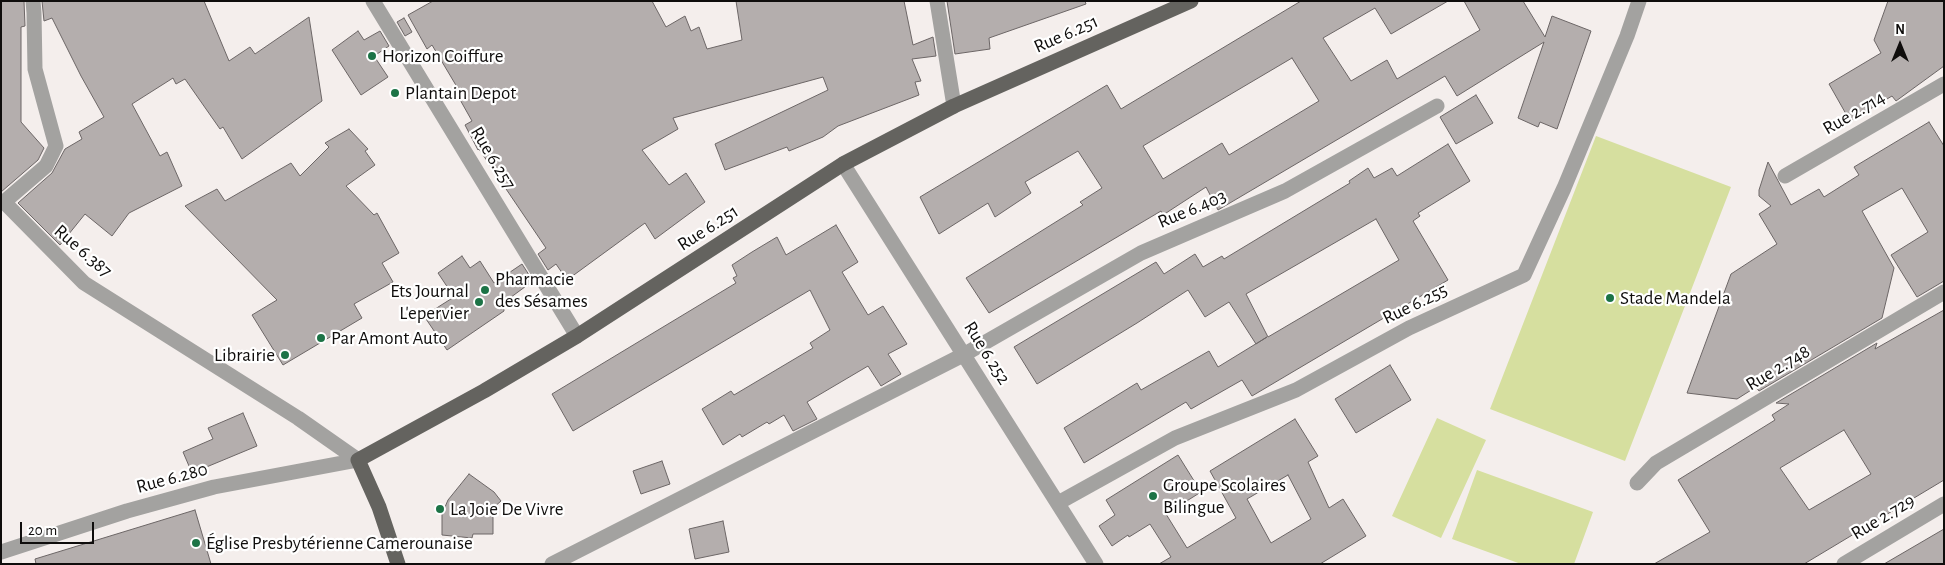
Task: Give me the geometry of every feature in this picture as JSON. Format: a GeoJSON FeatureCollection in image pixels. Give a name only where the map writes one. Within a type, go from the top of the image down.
{"type":"FeatureCollection","features":[{"type":"Feature","properties":{"kind":"main road","name":"Rue 6.251"},"geometry":{"type":"LineString","coordinates":[[358,460],[484,391],[578,336],[843,164],[954,106],[1191,1]]}},
{"type":"Feature","properties":{"kind":"main road"},"geometry":{"type":"LineString","coordinates":[[358,460],[379,507],[398,564]]}},
{"type":"Feature","properties":{"kind":"street","name":"Rue 6.387"},"geometry":{"type":"LineString","coordinates":[[32,1],[35,69],[56,146],[46,166],[4,202],[84,283],[298,418],[358,460]]}},
{"type":"Feature","properties":{"kind":"street","name":"Rue 6.257"},"geometry":{"type":"LineString","coordinates":[[374,1],[578,336]]}},
{"type":"Feature","properties":{"kind":"street"},"geometry":{"type":"LineString","coordinates":[[937,1],[954,106]]}},
{"type":"Feature","properties":{"kind":"street","name":"Rue 6.255"},"geometry":{"type":"LineString","coordinates":[[1058,503],[1174,438],[1296,390],[1409,328],[1524,275],[1564,188],[1627,36],[1639,1]]}},
{"type":"Feature","properties":{"kind":"street","name":"Rue 2.714"},"geometry":{"type":"LineString","coordinates":[[1785,176],[1944,84]]}},
{"type":"Feature","properties":{"kind":"street","name":"Rue 6.403"},"geometry":{"type":"LineString","coordinates":[[552,564],[965,354],[1141,253],[1285,190],[1437,106]]}},
{"type":"Feature","properties":{"kind":"street","name":"Rue 6.252"},"geometry":{"type":"LineString","coordinates":[[843,164],[965,354],[1096,564]]}},
{"type":"Feature","properties":{"kind":"street","name":"Rue 2.748"},"geometry":{"type":"LineString","coordinates":[[1637,483],[1656,463],[1944,292]]}},
{"type":"Feature","properties":{"kind":"street","name":"Rue 6.280"},"geometry":{"type":"LineString","coordinates":[[1,552],[127,511],[214,487],[358,460]]}},
{"type":"Feature","properties":{"kind":"street","name":"Rue 2.729"},"geometry":{"type":"LineString","coordinates":[[1844,564],[1944,504]]}},
{"type":"Feature","properties":{"kind":"green space","name":"Stade Mandela"},"geometry":{"type":"Polygon","coordinates":[[[1596,136],[1731,187],[1625,461],[1490,409],[1596,136]]]}},
{"type":"Feature","properties":{"kind":"green space"},"geometry":{"type":"Polygon","coordinates":[[[1437,418],[1486,440],[1441,538],[1392,516],[1437,418]]]}},
{"type":"Feature","properties":{"kind":"green space"},"geometry":{"type":"Polygon","coordinates":[[[1477,470],[1593,512],[1574,564],[1521,564],[1452,539],[1477,470]]]}},
{"type":"Feature","properties":{"kind":"building"},"geometry":{"type":"Polygon","coordinates":[[[1,1],[24,1],[25,26],[21,27],[21,122],[44,148],[38,160],[1,192],[1,1]]]}},
{"type":"Feature","properties":{"kind":"building"},"geometry":{"type":"Polygon","coordinates":[[[42,1],[204,1],[229,61],[250,47],[255,54],[309,17],[322,101],[242,159],[223,127],[220,129],[185,79],[176,84],[173,78],[132,104],[160,156],[167,152],[182,186],[129,213],[112,236],[85,214],[60,245],[18,203],[52,173],[65,149],[82,139],[79,132],[104,117],[52,18],[44,21],[42,1]]]}},
{"type":"Feature","properties":{"kind":"building"},"geometry":{"type":"Polygon","coordinates":[[[433,1],[652,1],[666,27],[685,16],[691,31],[699,27],[707,49],[742,40],[736,1],[904,1],[913,45],[933,37],[936,56],[912,59],[921,81],[915,82],[919,95],[838,126],[823,137],[789,151],[787,147],[725,170],[715,144],[828,90],[823,77],[673,118],[678,129],[642,150],[669,185],[686,173],[705,202],[655,239],[645,223],[567,280],[556,264],[548,270],[538,254],[546,248],[478,150],[465,125],[472,121],[454,89],[457,87],[432,45],[427,49],[408,15],[433,1]]]}},
{"type":"Feature","properties":{"kind":"building"},"geometry":{"type":"Polygon","coordinates":[[[947,1],[1085,1],[1086,4],[989,38],[990,49],[955,54],[947,1]]]}},
{"type":"Feature","properties":{"kind":"building"},"geometry":{"type":"Polygon","coordinates":[[[1301,1],[1448,1],[1391,34],[1375,8],[1323,38],[1351,81],[1387,60],[1397,79],[1480,30],[1464,1],[1523,1],[1545,37],[1552,16],[1591,31],[1557,129],[1540,122],[1538,127],[1518,118],[1544,42],[1457,96],[1445,76],[1218,210],[1206,187],[1163,215],[1161,211],[989,313],[966,278],[1083,205],[1080,202],[1102,188],[1078,151],[1025,182],[1031,193],[995,217],[988,203],[939,234],[920,197],[1107,85],[1121,109],[1301,1]],[[1292,58],[1143,146],[1163,179],[1222,143],[1229,155],[1319,101],[1292,58]]]}},
{"type":"Feature","properties":{"kind":"building"},"geometry":{"type":"Polygon","coordinates":[[[1888,1],[1944,1],[1944,66],[1896,101],[1892,96],[1850,121],[1829,84],[1881,53],[1874,40],[1888,1]]]}},
{"type":"Feature","properties":{"kind":"building"},"geometry":{"type":"Polygon","coordinates":[[[404,18],[412,32],[405,36],[397,22],[404,18]]]}},
{"type":"Feature","properties":{"kind":"building"},"geometry":{"type":"Polygon","coordinates":[[[358,31],[364,40],[380,31],[389,46],[374,56],[388,77],[361,95],[332,50],[358,31]]]}},
{"type":"Feature","properties":{"kind":"building"},"geometry":{"type":"Polygon","coordinates":[[[1476,95],[1493,123],[1456,144],[1440,117],[1476,95]]]}},
{"type":"Feature","properties":{"kind":"building"},"geometry":{"type":"Polygon","coordinates":[[[1929,122],[1944,146],[1944,281],[1917,297],[1891,255],[1928,232],[1902,188],[1862,211],[1894,268],[1882,318],[1759,391],[1756,387],[1737,399],[1687,393],[1731,274],[1777,244],[1759,214],[1771,206],[1759,196],[1759,190],[1768,162],[1791,205],[1819,189],[1824,197],[1859,175],[1854,167],[1929,122]]]}},
{"type":"Feature","properties":{"kind":"building"},"geometry":{"type":"Polygon","coordinates":[[[349,129],[368,149],[365,151],[375,165],[346,186],[374,215],[377,213],[399,253],[382,263],[393,282],[354,304],[362,318],[283,365],[252,315],[277,300],[185,206],[217,189],[225,201],[291,163],[300,176],[329,147],[325,143],[349,129]]]}},
{"type":"Feature","properties":{"kind":"building"},"geometry":{"type":"Polygon","coordinates":[[[1448,144],[1470,181],[1418,213],[1420,216],[1413,221],[1448,280],[1252,396],[1242,380],[1191,409],[1186,402],[1084,463],[1064,428],[1137,383],[1141,390],[1209,351],[1218,367],[1256,344],[1229,302],[1205,317],[1188,290],[1037,384],[1014,347],[1156,262],[1164,274],[1195,254],[1203,267],[1222,256],[1224,259],[1350,183],[1349,181],[1368,168],[1374,178],[1392,168],[1397,176],[1448,144]],[[1376,219],[1246,294],[1268,337],[1399,260],[1376,219]]]}},
{"type":"Feature","properties":{"kind":"building"},"geometry":{"type":"Polygon","coordinates":[[[836,225],[858,262],[842,272],[868,315],[883,306],[907,344],[888,354],[901,374],[881,386],[868,366],[807,402],[817,419],[793,431],[784,415],[769,424],[767,422],[742,437],[740,434],[723,445],[702,409],[731,391],[734,395],[813,348],[810,343],[830,330],[810,290],[573,431],[552,394],[736,283],[733,278],[737,276],[732,265],[777,237],[786,255],[836,225]]]}},
{"type":"Feature","properties":{"kind":"building","name":"Pharmacie des Sésames"},"geometry":{"type":"Polygon","coordinates":[[[462,256],[470,268],[480,261],[494,283],[522,264],[533,281],[503,303],[504,311],[447,350],[424,316],[454,297],[438,273],[462,256]]]}},
{"type":"Feature","properties":{"kind":"building"},"geometry":{"type":"Polygon","coordinates":[[[1944,310],[1944,480],[1804,564],[1654,564],[1710,532],[1678,480],[1775,420],[1772,415],[1789,404],[1776,403],[1877,343],[1875,349],[1944,310]],[[1844,430],[1780,468],[1809,510],[1871,474],[1844,430]]]}},
{"type":"Feature","properties":{"kind":"building"},"geometry":{"type":"Polygon","coordinates":[[[1390,365],[1411,400],[1356,433],[1335,399],[1390,365]]]}},
{"type":"Feature","properties":{"kind":"building"},"geometry":{"type":"Polygon","coordinates":[[[243,413],[257,446],[192,473],[183,452],[213,439],[208,428],[243,413]]]}},
{"type":"Feature","properties":{"kind":"building"},"geometry":{"type":"Polygon","coordinates":[[[1295,419],[1318,456],[1308,462],[1329,508],[1343,499],[1366,536],[1320,564],[1159,564],[1171,557],[1150,524],[1129,537],[1128,535],[1112,546],[1099,526],[1115,515],[1106,500],[1178,455],[1201,492],[1166,514],[1187,548],[1236,518],[1210,471],[1295,419]],[[1288,475],[1247,499],[1271,543],[1311,519],[1288,475]]]}},
{"type":"Feature","properties":{"kind":"building"},"geometry":{"type":"Polygon","coordinates":[[[662,461],[670,484],[641,494],[633,471],[662,461]]]}},
{"type":"Feature","properties":{"kind":"building"},"geometry":{"type":"Polygon","coordinates":[[[469,474],[494,492],[501,501],[493,508],[493,534],[473,534],[472,538],[442,535],[442,514],[448,500],[469,474]]]}},
{"type":"Feature","properties":{"kind":"building"},"geometry":{"type":"Polygon","coordinates":[[[195,510],[211,564],[36,564],[35,559],[195,510]]]}},
{"type":"Feature","properties":{"kind":"building"},"geometry":{"type":"Polygon","coordinates":[[[723,521],[729,552],[695,559],[689,529],[723,521]]]}},
{"type":"Feature","properties":{"kind":"building"},"geometry":{"type":"Polygon","coordinates":[[[1944,529],[1944,564],[1884,564],[1944,529]]]}},
{"type":"Feature","properties":{"kind":"place","name":"Horizon Coiffure"},"geometry":{"type":"Point","coordinates":[372,56]}},
{"type":"Feature","properties":{"kind":"place","name":"Plantain Depot"},"geometry":{"type":"Point","coordinates":[395,93]}},
{"type":"Feature","properties":{"kind":"place","name":"Pharmacie des Sésames"},"geometry":{"type":"Point","coordinates":[485,290]}},
{"type":"Feature","properties":{"kind":"place","name":"Stade Mandela"},"geometry":{"type":"Point","coordinates":[1610,298]}},
{"type":"Feature","properties":{"kind":"place","name":"Ets Journal L'epervier"},"geometry":{"type":"Point","coordinates":[479,302]}},
{"type":"Feature","properties":{"kind":"place","name":"Par Amont Auto"},"geometry":{"type":"Point","coordinates":[321,338]}},
{"type":"Feature","properties":{"kind":"place","name":"Librairie"},"geometry":{"type":"Point","coordinates":[285,355]}},
{"type":"Feature","properties":{"kind":"place","name":"Groupe Scolaires Bilingue"},"geometry":{"type":"Point","coordinates":[1153,496]}},
{"type":"Feature","properties":{"kind":"place","name":"La Joie De Vivre"},"geometry":{"type":"Point","coordinates":[440,509]}},
{"type":"Feature","properties":{"kind":"place","name":"Église Presbytérienne Camerounaise"},"geometry":{"type":"Point","coordinates":[196,543]}}]}
